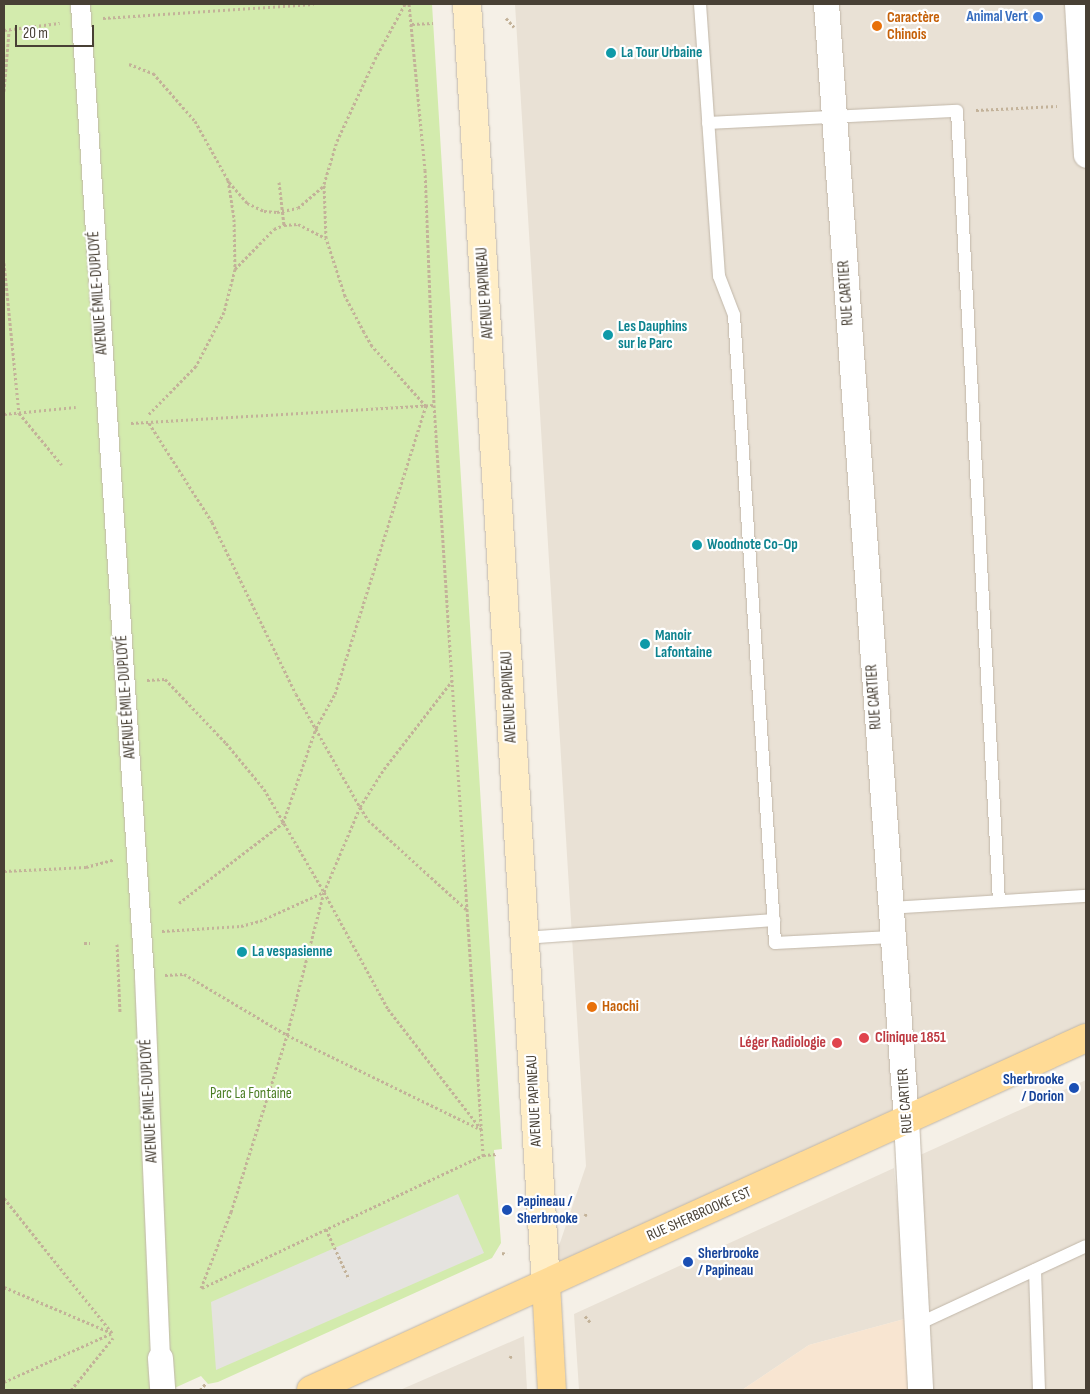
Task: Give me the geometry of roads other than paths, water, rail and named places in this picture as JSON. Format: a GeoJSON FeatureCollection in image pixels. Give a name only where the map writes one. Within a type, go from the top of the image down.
{"type":"FeatureCollection","features":[{"type":"Feature","properties":{"kind":"main road","name":"AVENUE PAPINEAU"},"geometry":{"type":"LineString","coordinates":[[467,4],[552,1390]]}},
{"type":"Feature","properties":{"kind":"main road","name":"RUE SHERBROOKE EST"},"geometry":{"type":"LineString","coordinates":[[311,1390],[1086,1038]]}},
{"type":"Feature","properties":{"kind":"street","name":"AVENUE ÉMILE-DUPLOYÉ"},"geometry":{"type":"LineString","coordinates":[[80,4],[136,859],[162,1390]]}},
{"type":"Feature","properties":{"kind":"street","name":"RUE CARTIER"},"geometry":{"type":"LineString","coordinates":[[826,4],[889,908],[906,1120],[920,1390]]}},
{"type":"Feature","properties":{"kind":"street"},"geometry":{"type":"LineString","coordinates":[[1078,4],[1085,105],[1086,155]]}},
{"type":"Feature","properties":{"kind":"lane"},"geometry":{"type":"LineString","coordinates":[[700,4],[718,276],[734,315],[775,943],[892,937]]}},
{"type":"Feature","properties":{"kind":"lane"},"geometry":{"type":"LineString","coordinates":[[708,123],[957,111],[999,901]]}},
{"type":"Feature","properties":{"kind":"lane"},"geometry":{"type":"LineString","coordinates":[[889,908],[1086,896]]}},
{"type":"Feature","properties":{"kind":"lane"},"geometry":{"type":"LineString","coordinates":[[524,938],[774,920]]}},
{"type":"Feature","properties":{"kind":"lane"},"geometry":{"type":"LineString","coordinates":[[916,1325],[1086,1246]]}},
{"type":"Feature","properties":{"kind":"lane"},"geometry":{"type":"LineString","coordinates":[[1035,1270],[1040,1390]]}},
{"type":"Feature","properties":{"kind":"place","name":"Animal Vert"},"geometry":{"type":"Point","coordinates":[1038,17]}},
{"type":"Feature","properties":{"kind":"place","name":"Caractère Chinois"},"geometry":{"type":"Point","coordinates":[877,26]}},
{"type":"Feature","properties":{"kind":"place","name":"La Tour Urbaine"},"geometry":{"type":"Point","coordinates":[611,53]}},
{"type":"Feature","properties":{"kind":"place","name":"Les Dauphins sur le Parc"},"geometry":{"type":"Point","coordinates":[608,335]}},
{"type":"Feature","properties":{"kind":"place","name":"Woodnote Co-Op"},"geometry":{"type":"Point","coordinates":[697,545]}},
{"type":"Feature","properties":{"kind":"place","name":"Manoir Lafontaine"},"geometry":{"type":"Point","coordinates":[645,644]}},
{"type":"Feature","properties":{"kind":"place","name":"La vespasienne"},"geometry":{"type":"Point","coordinates":[242,952]}},
{"type":"Feature","properties":{"kind":"place","name":"Haochi"},"geometry":{"type":"Point","coordinates":[592,1007]}},
{"type":"Feature","properties":{"kind":"place","name":"Clinique 1851"},"geometry":{"type":"Point","coordinates":[864,1038]}},
{"type":"Feature","properties":{"kind":"place","name":"Léger Radiologie"},"geometry":{"type":"Point","coordinates":[837,1043]}},
{"type":"Feature","properties":{"kind":"place","name":"Sherbrooke / Dorion"},"geometry":{"type":"Point","coordinates":[1074,1088]}},
{"type":"Feature","properties":{"kind":"place","name":"Papineau / Sherbrooke"},"geometry":{"type":"Point","coordinates":[507,1210]}},
{"type":"Feature","properties":{"kind":"place","name":"Sherbrooke / Papineau"},"geometry":{"type":"Point","coordinates":[688,1262]}},
{"type":"Feature","properties":{"kind":"park label","name":"Parc La Fontaine"},"geometry":{"type":"Point","coordinates":[251,1094]}}]}
